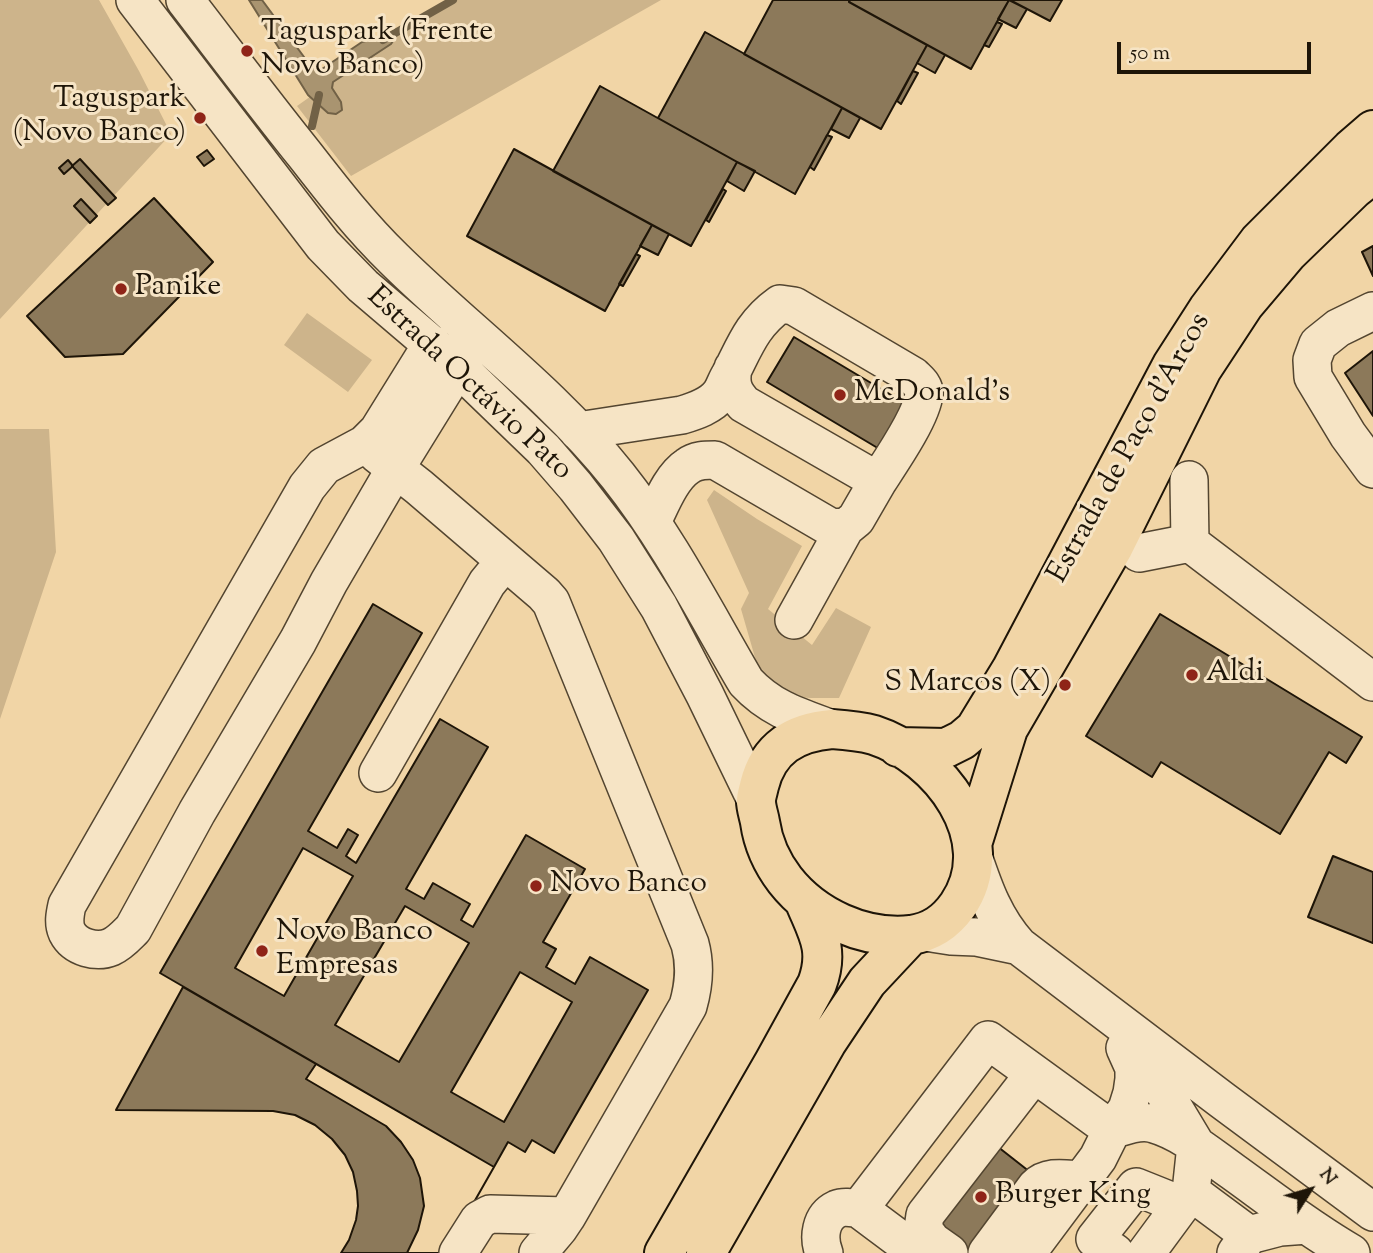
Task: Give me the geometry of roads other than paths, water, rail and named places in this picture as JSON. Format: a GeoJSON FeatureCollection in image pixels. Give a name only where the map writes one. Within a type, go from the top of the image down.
{"type":"FeatureCollection","features":[{"type":"Feature","properties":{"kind":"main road","name":"Estrada de Paço d'Arcos"},"geometry":{"type":"LineString","coordinates":[[898,747],[946,748],[975,729],[1011,670],[1172,365],[1208,309],[1259,241],[1373,130]]}},
{"type":"Feature","properties":{"kind":"main road","name":"Estrada de Paço d'Arcos"},"geometry":{"type":"LineString","coordinates":[[973,848],[1008,729],[1113,548],[1202,369],[1244,305],[1279,264],[1373,173]]}},
{"type":"Feature","properties":{"kind":"main road"},"geometry":{"type":"LineString","coordinates":[[819,730],[851,730],[876,736],[898,747],[922,762],[942,781],[963,814],[973,848],[970,881],[952,914],[939,926],[918,934],[884,936],[859,931],[832,919],[804,900],[785,880],[767,852],[756,800],[762,773],[770,758],[781,746],[800,736],[819,730]]}},
{"type":"Feature","properties":{"kind":"main road"},"geometry":{"type":"LineString","coordinates":[[664,1253],[817,984],[824,958],[822,943],[804,900]]}},
{"type":"Feature","properties":{"kind":"main road"},"geometry":{"type":"LineString","coordinates":[[706,1253],[828,1042],[867,982],[918,934]]}},
{"type":"Feature","properties":{"kind":"street","name":"Estrada Octávio Pato"},"geometry":{"type":"LineString","coordinates":[[135,0],[323,245],[363,286],[445,356],[543,449],[576,487],[616,539],[659,607],[756,800]]}},
{"type":"Feature","properties":{"kind":"street","name":"Estrada Octávio Pato"},"geometry":{"type":"LineString","coordinates":[[185,0],[359,223],[394,259],[527,380],[579,431],[617,475],[652,522],[746,682],[759,696],[774,706],[832,729]]}},
{"type":"Feature","properties":{"kind":"street"},"geometry":{"type":"LineString","coordinates":[[579,431],[698,411],[719,396],[756,325],[780,304],[794,306],[921,383],[924,394],[916,416],[856,519],[845,528],[794,620]]}},
{"type":"Feature","properties":{"kind":"street"},"geometry":{"type":"LineString","coordinates":[[1373,311],[1338,328],[1318,344],[1312,360],[1313,377],[1348,435],[1373,469]]}},
{"type":"Feature","properties":{"kind":"street"},"geometry":{"type":"LineString","coordinates":[[445,356],[395,469],[197,812],[133,929],[123,940],[103,950],[93,950],[75,942],[67,933],[64,920],[67,905],[315,475],[334,460],[365,444],[445,356]]}},
{"type":"Feature","properties":{"kind":"street"},"geometry":{"type":"LineString","coordinates":[[733,368],[731,380],[744,404],[878,481]]}},
{"type":"Feature","properties":{"kind":"street"},"geometry":{"type":"LineString","coordinates":[[698,411],[715,460]]}},
{"type":"Feature","properties":{"kind":"street"},"geometry":{"type":"LineString","coordinates":[[365,444],[551,602],[694,956],[695,974],[688,1006],[567,1216],[538,1253]]}},
{"type":"Feature","properties":{"kind":"street"},"geometry":{"type":"LineString","coordinates":[[652,522],[669,487],[687,466],[701,460],[715,460],[830,527],[845,528]]}},
{"type":"Feature","properties":{"kind":"street"},"geometry":{"type":"LineString","coordinates":[[315,475],[339,474],[354,483],[362,493],[366,520]]}},
{"type":"Feature","properties":{"kind":"street"},"geometry":{"type":"LineString","coordinates":[[1189,480],[1191,543]]}},
{"type":"Feature","properties":{"kind":"street"},"geometry":{"type":"LineString","coordinates":[[1139,552],[1191,543],[1373,681]]}},
{"type":"Feature","properties":{"kind":"street"},"geometry":{"type":"LineString","coordinates":[[378,773],[487,583],[505,561]]}},
{"type":"Feature","properties":{"kind":"street"},"geometry":{"type":"LineString","coordinates":[[973,848],[986,894],[997,916],[1019,946],[1373,1212]]}},
{"type":"Feature","properties":{"kind":"street"},"geometry":{"type":"LineString","coordinates":[[918,934],[976,937],[1019,946]]}},
{"type":"Feature","properties":{"kind":"street"},"geometry":{"type":"LineString","coordinates":[[1080,993],[1125,1048],[1154,1075],[1196,1145],[1186,1199],[1146,1253]]}},
{"type":"Feature","properties":{"kind":"street"},"geometry":{"type":"LineString","coordinates":[[859,1209],[988,1040],[1112,1130]]}},
{"type":"Feature","properties":{"kind":"street"},"geometry":{"type":"LineString","coordinates":[[1027,1253],[1098,1158],[1127,1108],[1135,1079],[1134,1068],[1125,1048]]}},
{"type":"Feature","properties":{"kind":"street"},"geometry":{"type":"LineString","coordinates":[[824,1253],[820,1244],[823,1224],[829,1215],[846,1207],[859,1209],[904,1243],[1027,1068]]}},
{"type":"Feature","properties":{"kind":"street"},"geometry":{"type":"LineString","coordinates":[[948,1253],[932,1241],[923,1229],[925,1215],[1027,1068]]}},
{"type":"Feature","properties":{"kind":"street"},"geometry":{"type":"LineString","coordinates":[[1112,1130],[1141,1122],[1169,1130],[1196,1145],[1329,1242]]}},
{"type":"Feature","properties":{"kind":"street"},"geometry":{"type":"LineString","coordinates":[[987,1253],[1042,1181],[1081,1180]]}},
{"type":"Feature","properties":{"kind":"street"},"geometry":{"type":"LineString","coordinates":[[1115,1253],[1095,1239],[1136,1187],[1186,1199],[1242,1244],[1280,1227],[1329,1242]]}},
{"type":"Feature","properties":{"kind":"street"},"geometry":{"type":"LineString","coordinates":[[458,1253],[484,1216],[567,1216]]}},
{"type":"Feature","properties":{"kind":"waterway"},"geometry":{"type":"LineString","coordinates":[[383,40],[453,0]]}},
{"type":"Feature","properties":{"kind":"waterway"},"geometry":{"type":"LineString","coordinates":[[312,126],[319,95]]}},
{"type":"Feature","properties":{"kind":"place","name":"Taguspark (Frente Novo Banco)"},"geometry":{"type":"Point","coordinates":[247,51]}},
{"type":"Feature","properties":{"kind":"place","name":"Taguspark (Novo Banco)"},"geometry":{"type":"Point","coordinates":[200,118]}},
{"type":"Feature","properties":{"kind":"place","name":"Panike"},"geometry":{"type":"Point","coordinates":[121,289]}},
{"type":"Feature","properties":{"kind":"place","name":"McDonald's"},"geometry":{"type":"Point","coordinates":[840,395]}},
{"type":"Feature","properties":{"kind":"place","name":"Aldi"},"geometry":{"type":"Point","coordinates":[1192,675]}},
{"type":"Feature","properties":{"kind":"place","name":"S Marcos (X)"},"geometry":{"type":"Point","coordinates":[1065,685]}},
{"type":"Feature","properties":{"kind":"place","name":"Novo Banco"},"geometry":{"type":"Point","coordinates":[536,886]}},
{"type":"Feature","properties":{"kind":"place","name":"Novo Banco Empresas"},"geometry":{"type":"Point","coordinates":[262,951]}},
{"type":"Feature","properties":{"kind":"place","name":"Burger King"},"geometry":{"type":"Point","coordinates":[981,1197]}}]}
